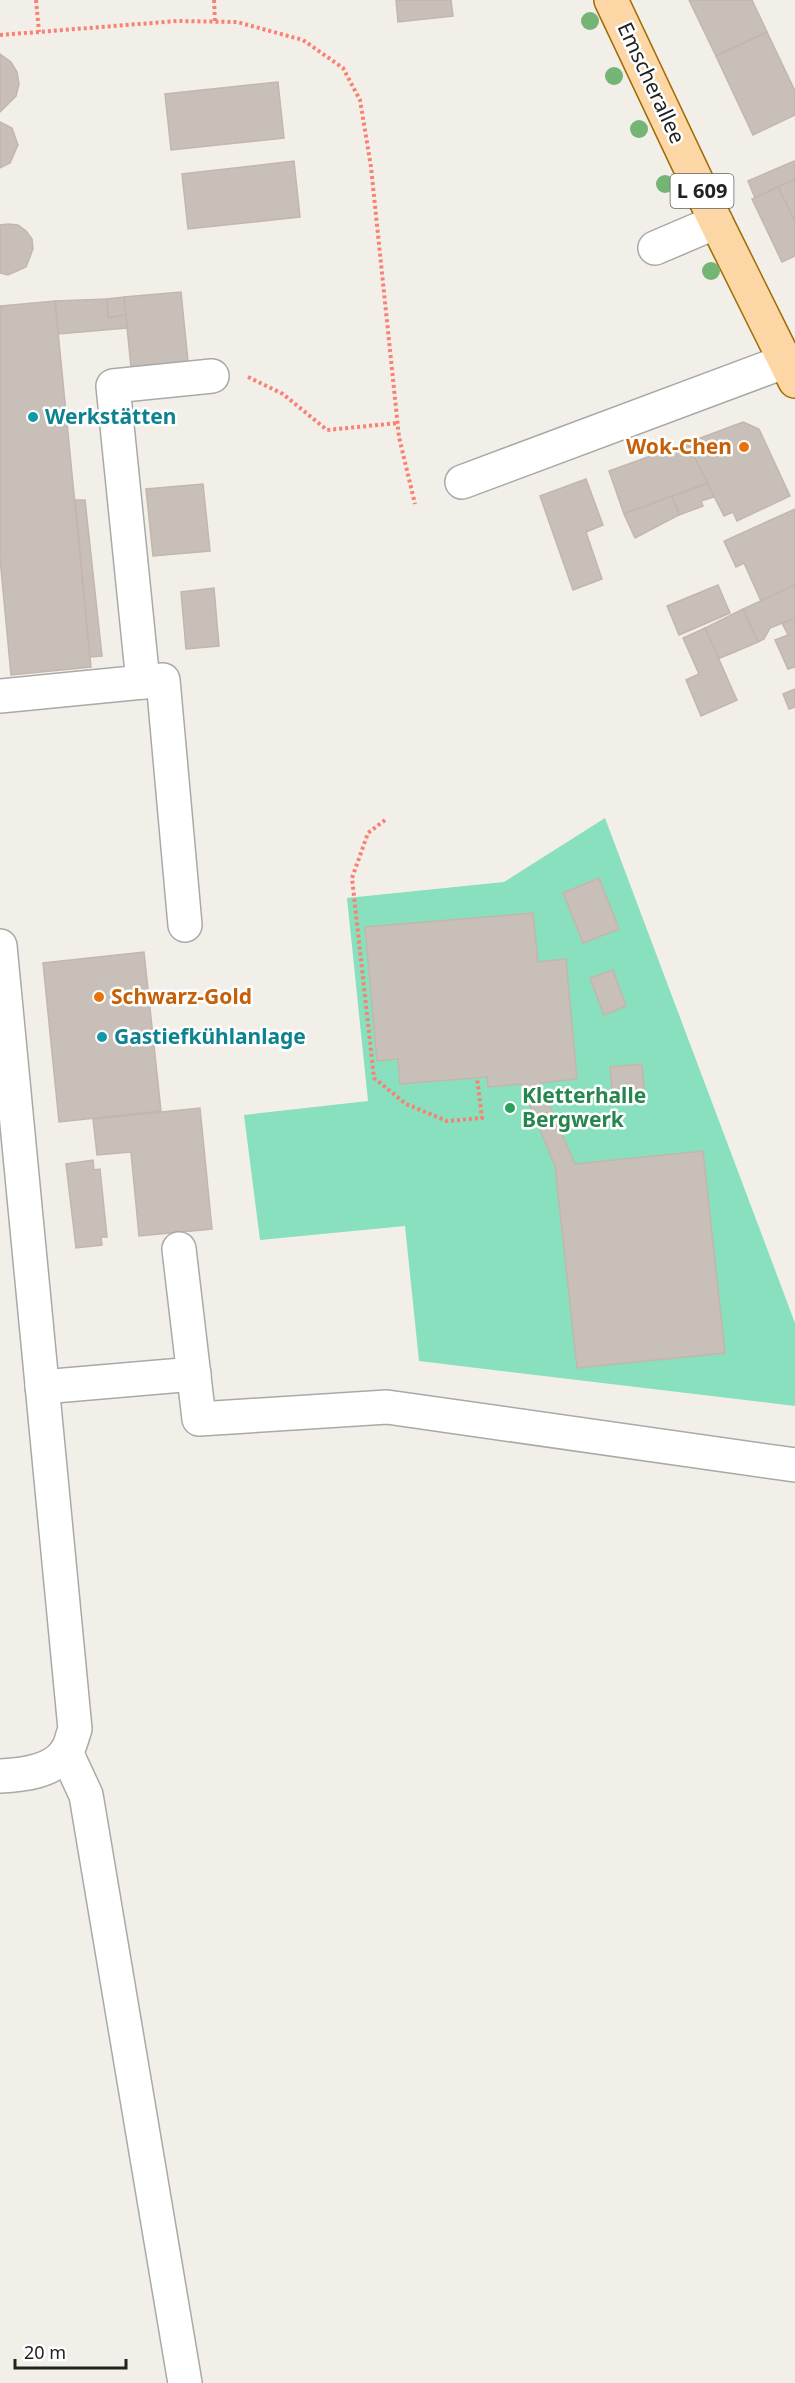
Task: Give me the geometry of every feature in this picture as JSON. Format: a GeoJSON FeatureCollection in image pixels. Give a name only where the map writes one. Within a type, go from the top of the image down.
{"type":"FeatureCollection","features":[{"type":"Feature","properties":{"kind":"main road","name":"Emscherallee"},"geometry":{"type":"LineString","coordinates":[[611,0],[716,222],[790,371]]}},
{"type":"Feature","properties":{"kind":"lane"},"geometry":{"type":"LineString","coordinates":[[655,248],[716,222]]}},
{"type":"Feature","properties":{"kind":"lane","name":"Emscherallee"},"geometry":{"type":"LineString","coordinates":[[462,482],[790,371]]}},
{"type":"Feature","properties":{"kind":"lane"},"geometry":{"type":"LineString","coordinates":[[143,682],[113,386],[212,376]]}},
{"type":"Feature","properties":{"kind":"lane"},"geometry":{"type":"LineString","coordinates":[[0,696],[163,680],[185,925]]}},
{"type":"Feature","properties":{"kind":"lane"},"geometry":{"type":"LineString","coordinates":[[0,946],[75,1729],[66,1752],[47,1767],[20,1775],[0,1776]]}},
{"type":"Feature","properties":{"kind":"lane"},"geometry":{"type":"LineString","coordinates":[[179,1249],[199,1419],[387,1407],[795,1465]]}},
{"type":"Feature","properties":{"kind":"lane"},"geometry":{"type":"LineString","coordinates":[[42,1387],[194,1374]]}},
{"type":"Feature","properties":{"kind":"lane"},"geometry":{"type":"LineString","coordinates":[[66,1752],[86,1795],[185,2383]]}},
{"type":"Feature","properties":{"kind":"path"},"geometry":{"type":"LineString","coordinates":[[36,0],[39,32]]}},
{"type":"Feature","properties":{"kind":"path"},"geometry":{"type":"LineString","coordinates":[[214,0],[215,22]]}},
{"type":"Feature","properties":{"kind":"path"},"geometry":{"type":"LineString","coordinates":[[0,35],[177,21],[237,22],[303,40],[343,68],[360,100],[371,167],[398,423],[415,504]]}},
{"type":"Feature","properties":{"kind":"path"},"geometry":{"type":"LineString","coordinates":[[212,376],[245,376],[283,394],[327,430],[398,423]]}},
{"type":"Feature","properties":{"kind":"path"},"geometry":{"type":"LineString","coordinates":[[385,820],[368,833],[352,878],[374,1078],[406,1104],[447,1121],[482,1118],[477,1078]]}},
{"type":"Feature","properties":{"kind":"green space","name":"Kletterhalle Bergwerk"},"geometry":{"type":"Polygon","coordinates":[[[605,818],[795,1323],[795,1406],[419,1361],[405,1226],[260,1240],[244,1115],[368,1101],[347,898],[504,882],[605,818]]]}},
{"type":"Feature","properties":{"kind":"building"},"geometry":{"type":"Polygon","coordinates":[[[396,0],[451,0],[453,16],[398,22],[396,0]]]}},
{"type":"Feature","properties":{"kind":"building"},"geometry":{"type":"Polygon","coordinates":[[[689,0],[752,0],[767,32],[716,56],[689,0]]]}},
{"type":"Feature","properties":{"kind":"building"},"geometry":{"type":"Polygon","coordinates":[[[767,32],[795,91],[795,115],[753,135],[716,56],[767,32]]]}},
{"type":"Feature","properties":{"kind":"building"},"geometry":{"type":"Polygon","coordinates":[[[0,54],[11,62],[17,72],[19,84],[16,96],[0,112],[0,54]]]}},
{"type":"Feature","properties":{"kind":"building"},"geometry":{"type":"Polygon","coordinates":[[[278,82],[284,138],[171,150],[165,94],[278,82]]]}},
{"type":"Feature","properties":{"kind":"building"},"geometry":{"type":"Polygon","coordinates":[[[0,122],[12,128],[18,145],[10,163],[0,168],[0,122]]]}},
{"type":"Feature","properties":{"kind":"building"},"geometry":{"type":"Polygon","coordinates":[[[294,161],[300,217],[188,229],[182,174],[294,161]]]}},
{"type":"Feature","properties":{"kind":"building"},"geometry":{"type":"Polygon","coordinates":[[[794,161],[795,179],[755,198],[748,181],[794,161]]]}},
{"type":"Feature","properties":{"kind":"building"},"geometry":{"type":"Polygon","coordinates":[[[795,179],[795,222],[778,187],[795,179]]]}},
{"type":"Feature","properties":{"kind":"building"},"geometry":{"type":"Polygon","coordinates":[[[778,187],[795,222],[795,256],[782,262],[752,199],[778,187]]]}},
{"type":"Feature","properties":{"kind":"building"},"geometry":{"type":"Polygon","coordinates":[[[0,225],[18,225],[26,231],[32,239],[33,249],[26,267],[8,275],[0,273],[0,225]]]}},
{"type":"Feature","properties":{"kind":"building"},"geometry":{"type":"Polygon","coordinates":[[[181,292],[188,361],[131,367],[124,297],[181,292]]]}},
{"type":"Feature","properties":{"kind":"building"},"geometry":{"type":"Polygon","coordinates":[[[124,297],[126,315],[108,318],[107,299],[124,297]]]}},
{"type":"Feature","properties":{"kind":"building"},"geometry":{"type":"Polygon","coordinates":[[[107,299],[108,318],[126,315],[127,328],[58,334],[55,301],[107,299]]]}},
{"type":"Feature","properties":{"kind":"building","name":"Werkstätten"},"geometry":{"type":"Polygon","coordinates":[[[55,301],[91,667],[11,675],[0,558],[0,306],[55,301]]]}},
{"type":"Feature","properties":{"kind":"building"},"geometry":{"type":"Polygon","coordinates":[[[743,422],[759,429],[790,496],[737,521],[733,512],[724,516],[687,443],[743,422]]]}},
{"type":"Feature","properties":{"kind":"building"},"geometry":{"type":"Polygon","coordinates":[[[687,443],[708,483],[624,514],[609,471],[687,443]]]}},
{"type":"Feature","properties":{"kind":"building"},"geometry":{"type":"Polygon","coordinates":[[[586,479],[603,525],[586,532],[602,579],[573,590],[540,496],[586,479]]]}},
{"type":"Feature","properties":{"kind":"building"},"geometry":{"type":"Polygon","coordinates":[[[708,483],[714,497],[701,501],[703,506],[679,515],[672,496],[708,483]]]}},
{"type":"Feature","properties":{"kind":"building"},"geometry":{"type":"Polygon","coordinates":[[[203,484],[210,551],[153,556],[146,489],[203,484]]]}},
{"type":"Feature","properties":{"kind":"building"},"geometry":{"type":"Polygon","coordinates":[[[672,496],[679,515],[635,538],[624,514],[672,496]]]}},
{"type":"Feature","properties":{"kind":"building"},"geometry":{"type":"Polygon","coordinates":[[[75,500],[85,500],[102,656],[90,657],[75,500]]]}},
{"type":"Feature","properties":{"kind":"building"},"geometry":{"type":"Polygon","coordinates":[[[795,509],[795,585],[761,601],[744,563],[736,567],[724,541],[795,509]]]}},
{"type":"Feature","properties":{"kind":"building"},"geometry":{"type":"Polygon","coordinates":[[[718,585],[730,613],[679,635],[667,606],[718,585]]]}},
{"type":"Feature","properties":{"kind":"building"},"geometry":{"type":"Polygon","coordinates":[[[795,585],[795,618],[770,628],[764,639],[758,642],[743,609],[795,585]]]}},
{"type":"Feature","properties":{"kind":"building"},"geometry":{"type":"Polygon","coordinates":[[[214,588],[219,646],[186,649],[181,592],[214,588]]]}},
{"type":"Feature","properties":{"kind":"building"},"geometry":{"type":"Polygon","coordinates":[[[743,609],[758,642],[718,659],[705,628],[743,609]]]}},
{"type":"Feature","properties":{"kind":"building"},"geometry":{"type":"Polygon","coordinates":[[[795,618],[795,667],[788,669],[775,640],[788,635],[782,623],[795,618]]]}},
{"type":"Feature","properties":{"kind":"building"},"geometry":{"type":"Polygon","coordinates":[[[705,628],[737,700],[701,716],[686,680],[699,674],[683,638],[705,628]]]}},
{"type":"Feature","properties":{"kind":"building"},"geometry":{"type":"Polygon","coordinates":[[[795,689],[795,707],[789,709],[783,694],[795,689]]]}},
{"type":"Feature","properties":{"kind":"building"},"geometry":{"type":"Polygon","coordinates":[[[599,878],[619,929],[583,943],[563,893],[599,878]]]}},
{"type":"Feature","properties":{"kind":"building","name":"Kletterhalle Bergwerk"},"geometry":{"type":"Polygon","coordinates":[[[533,913],[538,962],[566,959],[577,1079],[540,1083],[575,1164],[703,1151],[725,1353],[577,1368],[555,1166],[521,1084],[488,1087],[487,1077],[400,1084],[398,1059],[377,1061],[365,927],[533,913]]]}},
{"type":"Feature","properties":{"kind":"building","name":"Gastiefkühlanlage"},"geometry":{"type":"Polygon","coordinates":[[[144,952],[161,1111],[59,1122],[43,963],[144,952]]]}},
{"type":"Feature","properties":{"kind":"building"},"geometry":{"type":"Polygon","coordinates":[[[613,970],[626,1006],[604,1015],[590,978],[613,970]]]}},
{"type":"Feature","properties":{"kind":"building"},"geometry":{"type":"Polygon","coordinates":[[[642,1064],[645,1099],[613,1102],[610,1067],[642,1064]]]}},
{"type":"Feature","properties":{"kind":"building"},"geometry":{"type":"Polygon","coordinates":[[[200,1108],[212,1229],[139,1236],[131,1152],[97,1155],[93,1119],[200,1108]]]}},
{"type":"Feature","properties":{"kind":"building"},"geometry":{"type":"Polygon","coordinates":[[[93,1160],[94,1170],[100,1169],[107,1237],[101,1237],[102,1245],[76,1248],[66,1164],[93,1160]]]}},
{"type":"Feature","properties":{"kind":"place","name":"Werkstätten"},"geometry":{"type":"Point","coordinates":[33,417]}},
{"type":"Feature","properties":{"kind":"place","name":"Wok-Chen"},"geometry":{"type":"Point","coordinates":[744,447]}},
{"type":"Feature","properties":{"kind":"place","name":"Schwarz-Gold"},"geometry":{"type":"Point","coordinates":[99,997]}},
{"type":"Feature","properties":{"kind":"place","name":"Gastiefkühlanlage"},"geometry":{"type":"Point","coordinates":[102,1037]}},
{"type":"Feature","properties":{"kind":"place","name":"Kletterhalle Bergwerk"},"geometry":{"type":"Point","coordinates":[510,1108]}}]}
